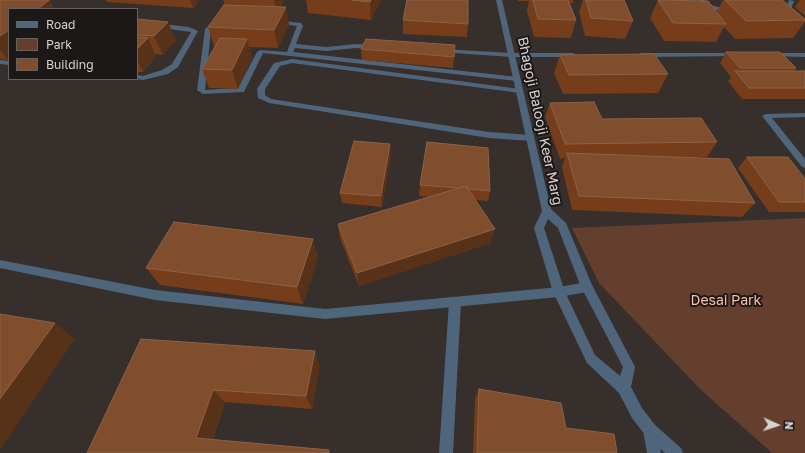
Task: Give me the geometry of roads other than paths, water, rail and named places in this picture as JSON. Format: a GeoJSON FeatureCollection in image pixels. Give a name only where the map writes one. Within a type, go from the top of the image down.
{"type":"FeatureCollection","features":[{"type":"Feature","properties":{"kind":"street","name":"Bhagoji Balooji Keer Marg"},"geometry":{"type":"LineString","coordinates":[[499,0],[547,211],[539,228],[559,292],[592,359],[624,388]]}},
{"type":"Feature","properties":{"kind":"street"},"geometry":{"type":"LineString","coordinates":[[702,0],[706,5],[717,9],[738,8]]}},
{"type":"Feature","properties":{"kind":"street"},"geometry":{"type":"LineString","coordinates":[[768,8],[789,8],[793,1]]}},
{"type":"Feature","properties":{"kind":"street"},"geometry":{"type":"LineString","coordinates":[[225,21],[215,23],[208,30],[201,90],[203,92],[241,90],[260,52],[266,51],[518,79]]}},
{"type":"Feature","properties":{"kind":"street"},"geometry":{"type":"LineString","coordinates":[[271,22],[299,24],[300,26],[289,54]]}},
{"type":"Feature","properties":{"kind":"street"},"geometry":{"type":"LineString","coordinates":[[138,23],[189,28],[195,31],[175,65],[165,72],[143,78],[138,77]]}},
{"type":"Feature","properties":{"kind":"street"},"geometry":{"type":"LineString","coordinates":[[291,46],[326,49],[356,46],[380,48]]}},
{"type":"Feature","properties":{"kind":"street"},"geometry":{"type":"LineString","coordinates":[[322,57],[326,49]]}},
{"type":"Feature","properties":{"kind":"street"},"geometry":{"type":"LineString","coordinates":[[435,51],[512,55],[584,55]]}},
{"type":"Feature","properties":{"kind":"street"},"geometry":{"type":"LineString","coordinates":[[631,55],[742,55]]}},
{"type":"Feature","properties":{"kind":"street"},"geometry":{"type":"LineString","coordinates":[[758,55],[805,55]]}},
{"type":"Feature","properties":{"kind":"street"},"geometry":{"type":"LineString","coordinates":[[520,91],[292,61],[277,65],[261,89],[261,96],[268,101],[489,135],[531,138]]}},
{"type":"Feature","properties":{"kind":"street"},"geometry":{"type":"LineString","coordinates":[[805,115],[766,116],[805,165]]}},
{"type":"Feature","properties":{"kind":"street"},"geometry":{"type":"LineString","coordinates":[[547,211],[562,226],[587,287],[629,367],[624,388],[637,413],[650,430],[676,453]]}},
{"type":"Feature","properties":{"kind":"street"},"geometry":{"type":"LineString","coordinates":[[0,264],[155,295],[325,314],[559,292],[587,287]]}},
{"type":"Feature","properties":{"kind":"street"},"geometry":{"type":"LineString","coordinates":[[446,453],[455,302]]}},
{"type":"Feature","properties":{"kind":"street"},"geometry":{"type":"LineString","coordinates":[[650,430],[654,453]]}},
{"type":"Feature","properties":{"kind":"park label","name":"Desai Park"},"geometry":{"type":"Point","coordinates":[726,301]}}]}
